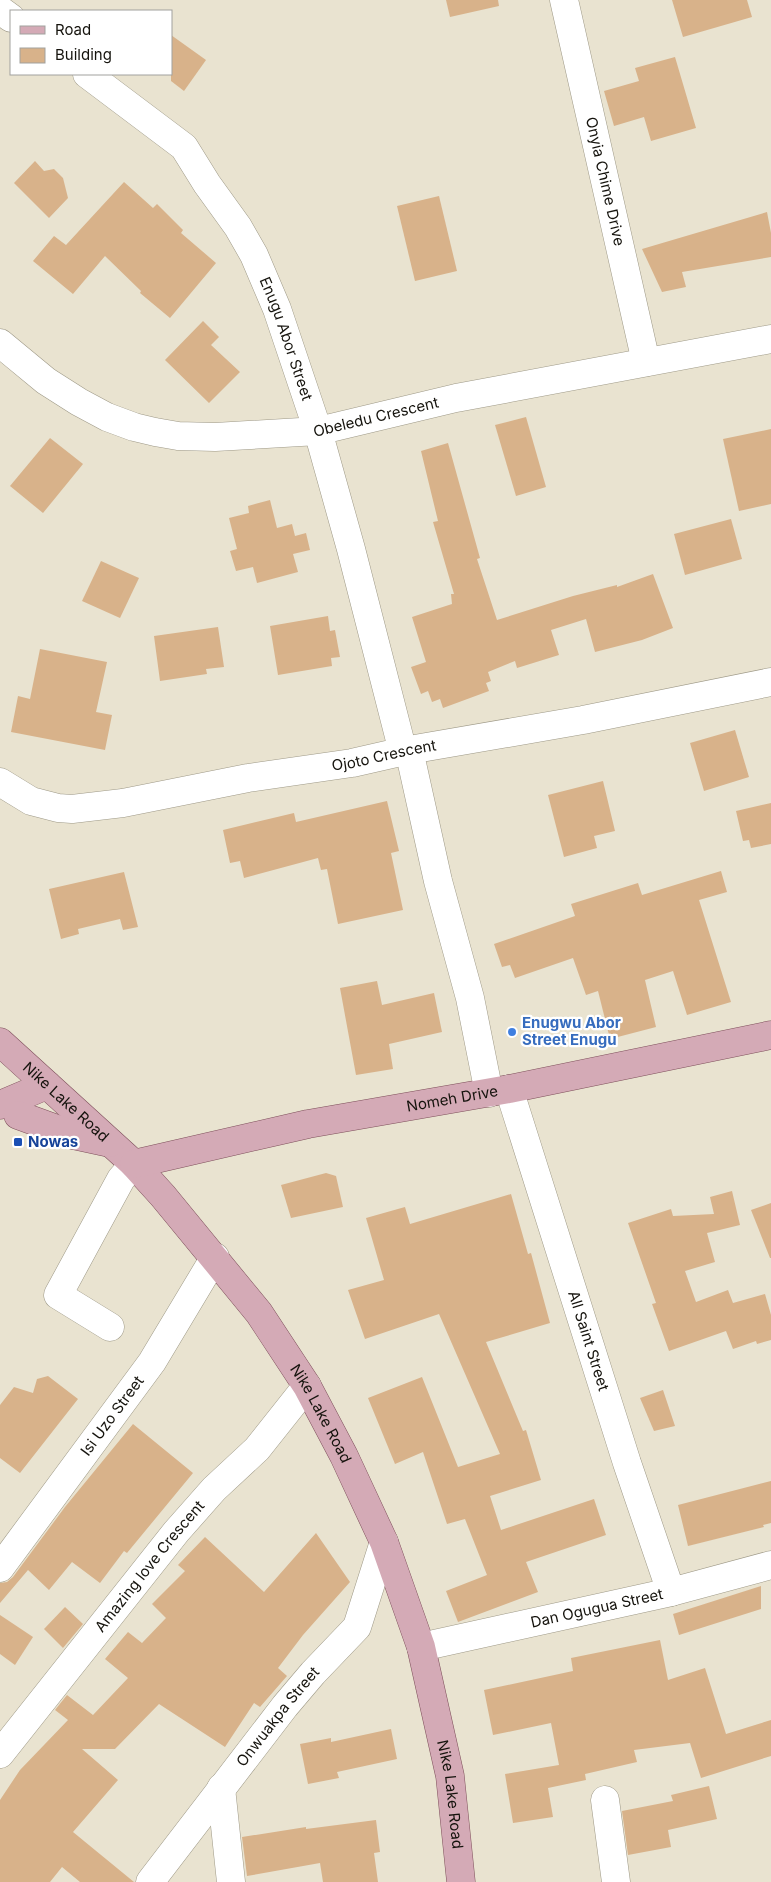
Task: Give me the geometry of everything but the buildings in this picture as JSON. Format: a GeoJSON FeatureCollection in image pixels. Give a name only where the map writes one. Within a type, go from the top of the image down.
{"type":"FeatureCollection","features":[{"type":"Feature","properties":{"kind":"main road","name":"Nomeh Drive"},"geometry":{"type":"LineString","coordinates":[[134,1164],[308,1124],[499,1091],[771,1035]]}},
{"type":"Feature","properties":{"kind":"main road","name":"Nike Lake Road"},"geometry":{"type":"LineString","coordinates":[[1,1050],[56,1093],[134,1164],[215,1257],[259,1313],[306,1386],[344,1456],[384,1542],[421,1647],[450,1776],[461,1882]]}},
{"type":"Feature","properties":{"kind":"main road"},"geometry":{"type":"LineString","coordinates":[[6,1113],[56,1093]]}},
{"type":"Feature","properties":{"kind":"main road"},"geometry":{"type":"LineString","coordinates":[[6,1113],[73,1135],[112,1143]]}},
{"type":"Feature","properties":{"kind":"street","name":"Onyia Chime Drive"},"geometry":{"type":"LineString","coordinates":[[564,0],[646,362]]}},
{"type":"Feature","properties":{"kind":"street","name":"Enugu Abor Street"},"geometry":{"type":"LineString","coordinates":[[88,75],[184,147],[207,184],[238,227],[254,255],[277,309],[318,431],[406,751]]}},
{"type":"Feature","properties":{"kind":"street","name":"Obeledu Crescent"},"geometry":{"type":"LineString","coordinates":[[0,343],[46,381],[107,417],[134,427],[164,434],[207,437],[318,431],[456,398],[771,339]]}},
{"type":"Feature","properties":{"kind":"street","name":"Ojoto Crescent"},"geometry":{"type":"LineString","coordinates":[[0,782],[31,801],[58,808],[72,809],[123,803],[248,778],[352,763],[406,751],[583,720],[771,682]]}},
{"type":"Feature","properties":{"kind":"street","name":"All Saint Street"},"geometry":{"type":"LineString","coordinates":[[406,751],[438,881],[470,998],[499,1091],[671,1592]]}},
{"type":"Feature","properties":{"kind":"street"},"geometry":{"type":"LineString","coordinates":[[110,1327],[58,1295],[121,1179],[134,1164]]}},
{"type":"Feature","properties":{"kind":"street","name":"Isi Uzo Street"},"geometry":{"type":"LineString","coordinates":[[0,1568],[152,1362],[215,1257]]}},
{"type":"Feature","properties":{"kind":"street","name":"Amazing love Crescent"},"geometry":{"type":"LineString","coordinates":[[0,1754],[176,1532],[214,1489],[257,1449],[306,1386]]}},
{"type":"Feature","properties":{"kind":"street","name":"Onwuakpa Street"},"geometry":{"type":"LineString","coordinates":[[150,1882],[302,1686],[357,1627],[384,1542]]}},
{"type":"Feature","properties":{"kind":"street","name":"Dan Ogugua Street"},"geometry":{"type":"LineString","coordinates":[[421,1647],[671,1592],[771,1565]]}},
{"type":"Feature","properties":{"kind":"street"},"geometry":{"type":"LineString","coordinates":[[221,1788],[231,1882]]}},
{"type":"Feature","properties":{"kind":"street"},"geometry":{"type":"LineString","coordinates":[[605,1800],[616,1882]]}},
{"type":"Feature","properties":{"kind":"place","name":"Enugwu Abor Street Enugu"},"geometry":{"type":"Point","coordinates":[512,1032]}},
{"type":"Feature","properties":{"kind":"place","name":"Nowas"},"geometry":{"type":"Point","coordinates":[18,1142]}}]}
